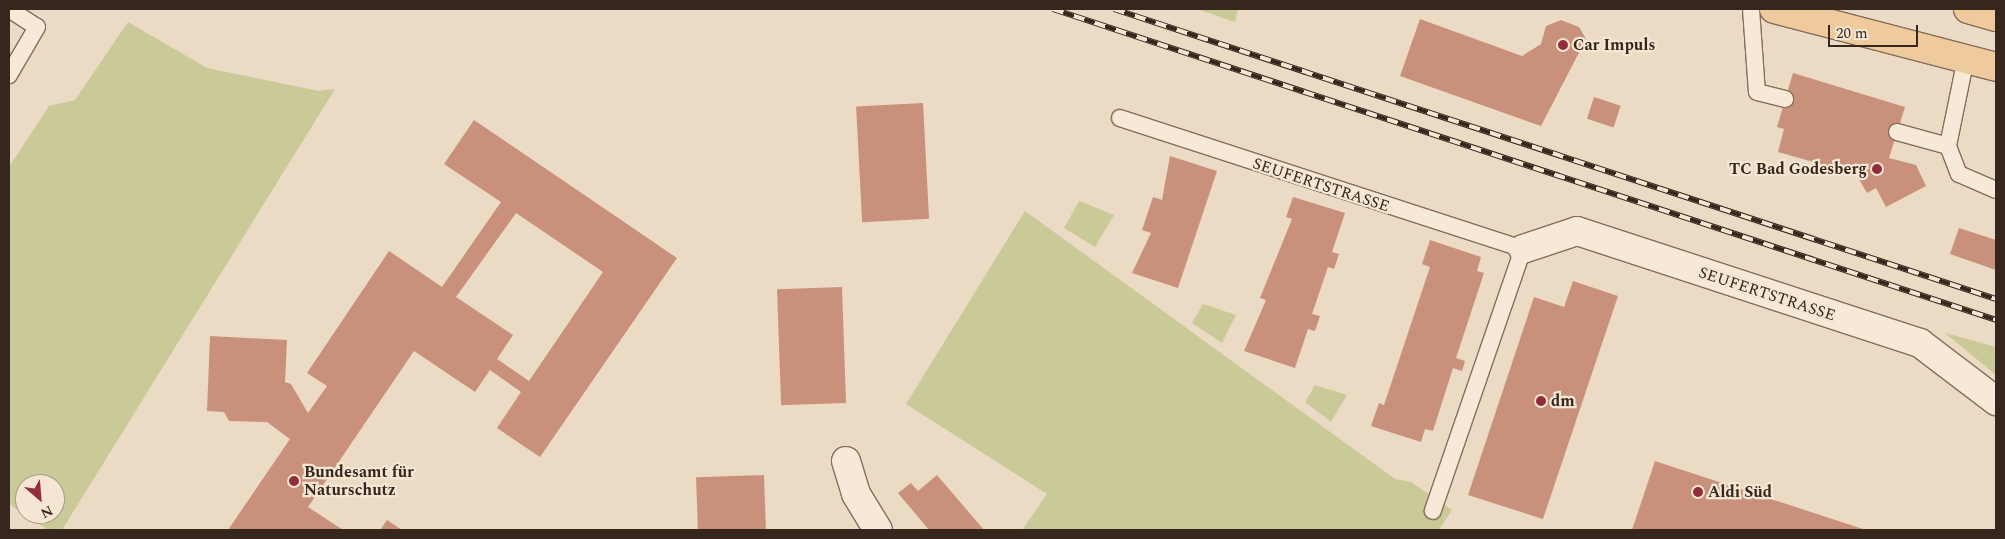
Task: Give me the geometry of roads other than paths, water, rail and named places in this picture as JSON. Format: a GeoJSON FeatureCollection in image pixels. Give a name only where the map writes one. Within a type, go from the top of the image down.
{"type":"FeatureCollection","features":[{"type":"Feature","properties":{"kind":"main road"},"geometry":{"type":"LineString","coordinates":[[1774,9],[1996,66]]}},
{"type":"Feature","properties":{"kind":"main road"},"geometry":{"type":"LineString","coordinates":[[1968,9],[1996,17]]}},
{"type":"Feature","properties":{"kind":"street","name":"SEUFERTSTRASSE"},"geometry":{"type":"LineString","coordinates":[[1523,249],[1577,231],[1920,343],[1996,401]]}},
{"type":"Feature","properties":{"kind":"street"},"geometry":{"type":"LineString","coordinates":[[846,460],[856,494],[878,530]]}},
{"type":"Feature","properties":{"kind":"lane"},"geometry":{"type":"LineString","coordinates":[[9,9],[37,27],[9,75]]}},
{"type":"Feature","properties":{"kind":"lane"},"geometry":{"type":"LineString","coordinates":[[1751,9],[1757,92],[1785,99]]}},
{"type":"Feature","properties":{"kind":"lane"},"geometry":{"type":"LineString","coordinates":[[1966,58],[1948,146],[1959,174],[1996,190]]}},
{"type":"Feature","properties":{"kind":"lane","name":"SEUFERTSTRASSE"},"geometry":{"type":"LineString","coordinates":[[1120,118],[1523,249]]}},
{"type":"Feature","properties":{"kind":"lane"},"geometry":{"type":"LineString","coordinates":[[1897,132],[1948,146]]}},
{"type":"Feature","properties":{"kind":"lane"},"geometry":{"type":"LineString","coordinates":[[1433,510],[1523,249]]}},
{"type":"Feature","properties":{"kind":"railway"},"geometry":{"type":"LineString","coordinates":[[1053,9],[1996,320]]}},
{"type":"Feature","properties":{"kind":"railway"},"geometry":{"type":"LineString","coordinates":[[1114,9],[1996,299]]}},
{"type":"Feature","properties":{"kind":"place","name":"Car Impuls"},"geometry":{"type":"Point","coordinates":[1563,45]}},
{"type":"Feature","properties":{"kind":"place","name":"TC Bad Godesberg"},"geometry":{"type":"Point","coordinates":[1877,169]}},
{"type":"Feature","properties":{"kind":"place","name":"dm"},"geometry":{"type":"Point","coordinates":[1541,401]}},
{"type":"Feature","properties":{"kind":"place","name":"Bundesamt für Naturschutz"},"geometry":{"type":"Point","coordinates":[294,481]}},
{"type":"Feature","properties":{"kind":"place","name":"Aldi Süd"},"geometry":{"type":"Point","coordinates":[1698,492]}}]}
